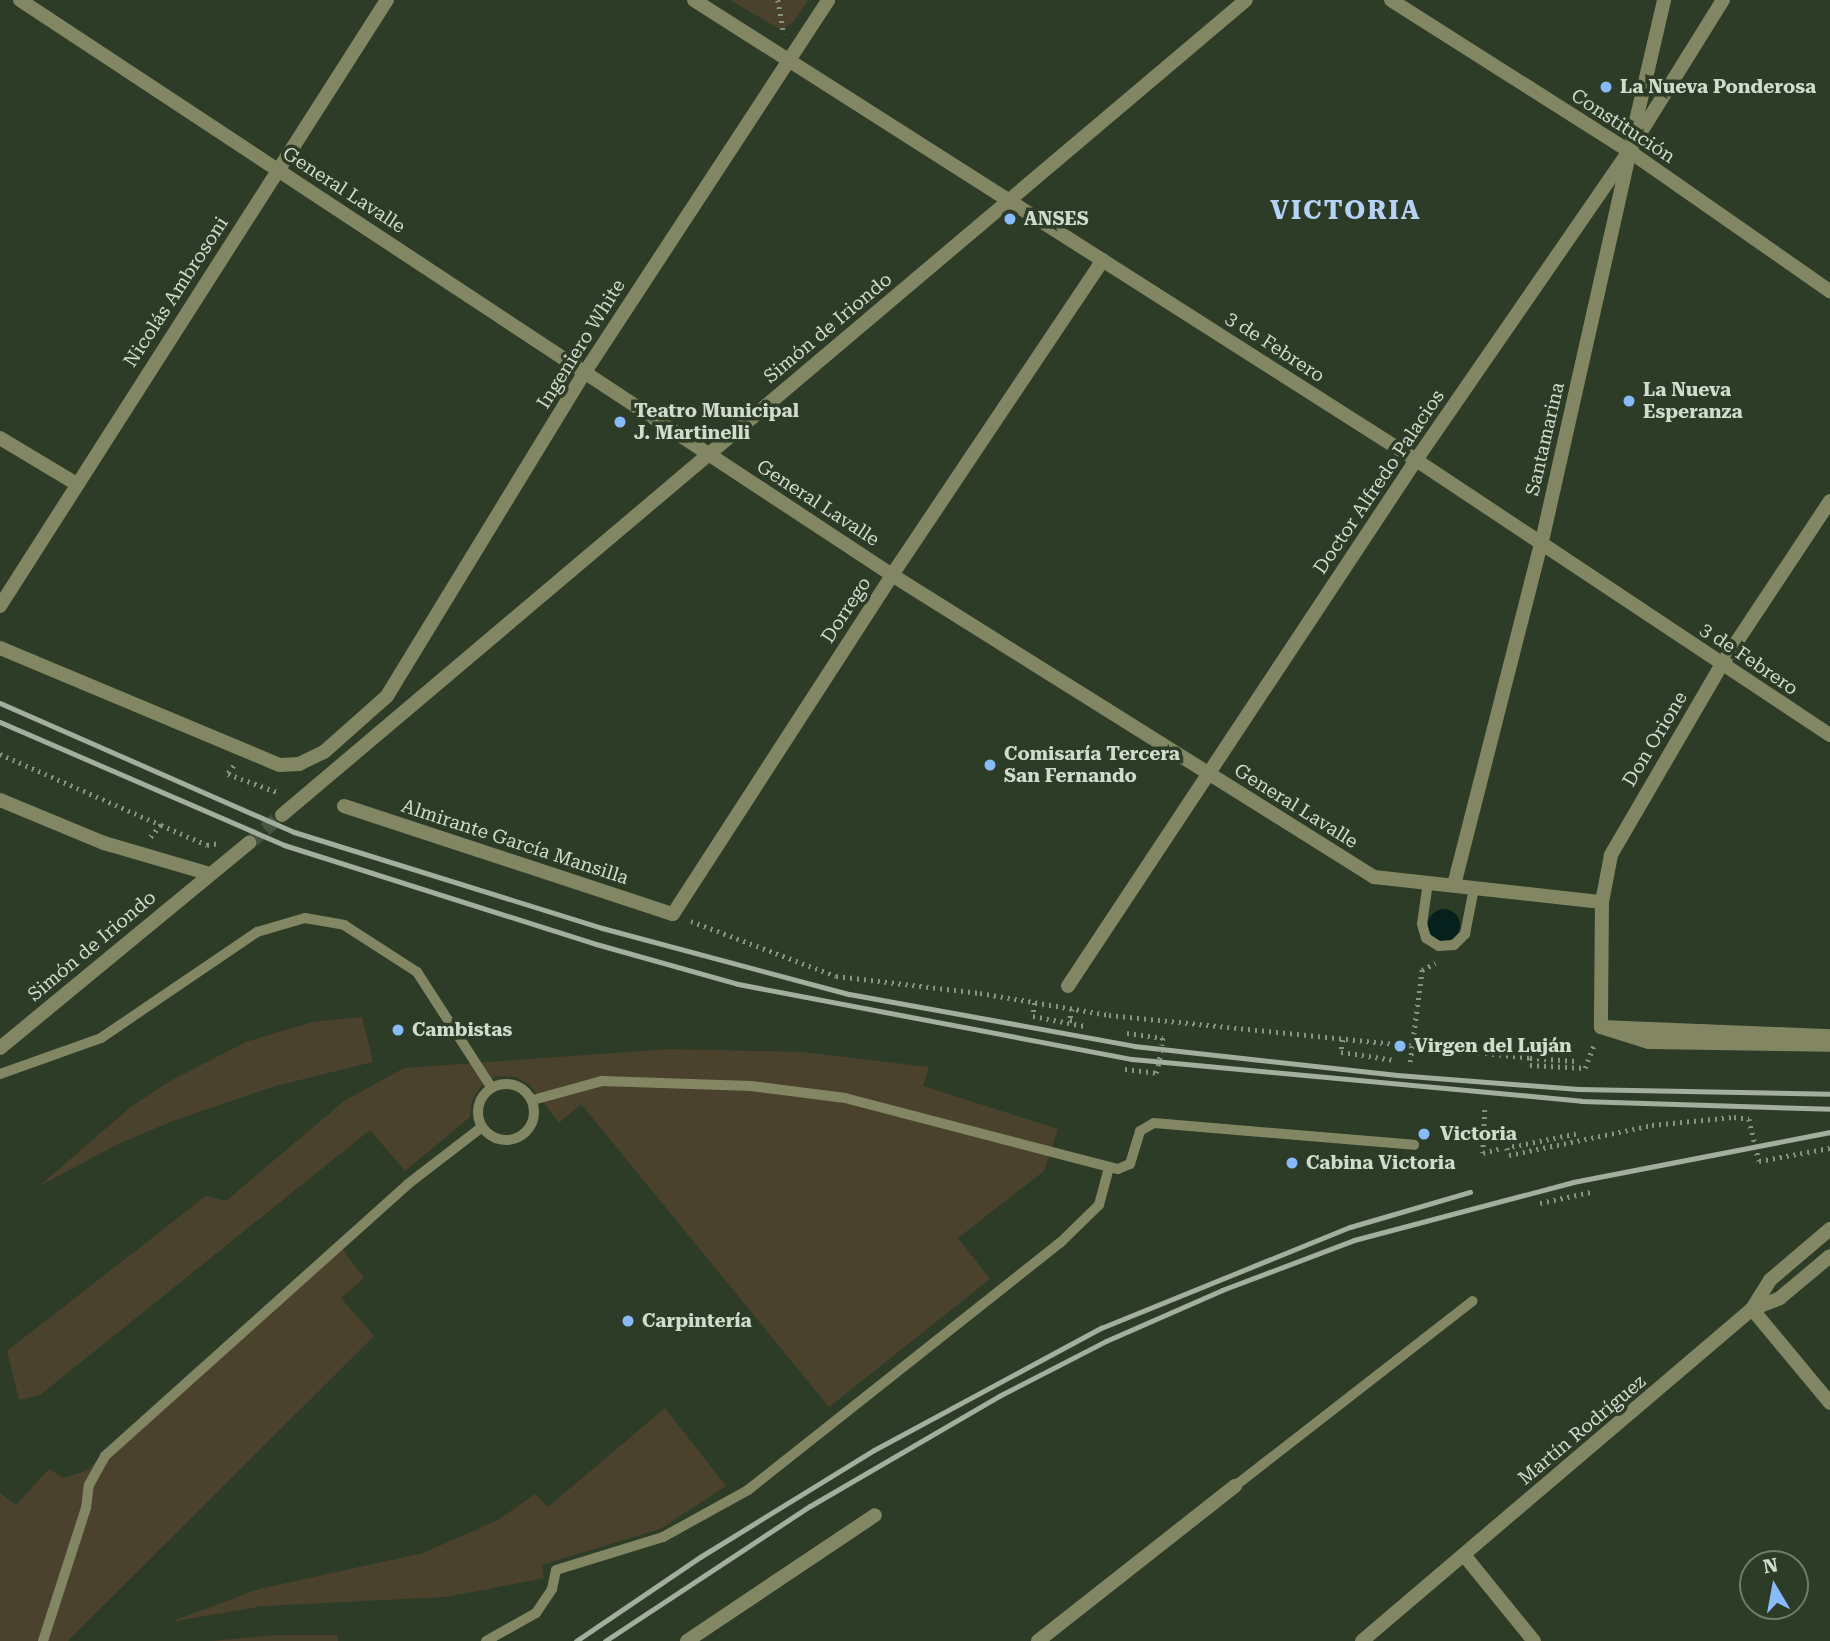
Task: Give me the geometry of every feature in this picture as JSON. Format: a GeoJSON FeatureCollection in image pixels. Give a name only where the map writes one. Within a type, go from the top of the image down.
{"type":"FeatureCollection","features":[{"type":"Feature","properties":{"kind":"street","name":"General Lavalle"},"geometry":{"type":"LineString","coordinates":[[20,0],[892,575],[1374,877],[1602,902]]}},
{"type":"Feature","properties":{"kind":"street","name":"Nicolás Ambrosoni"},"geometry":{"type":"LineString","coordinates":[[0,606],[75,483],[387,0]]}},
{"type":"Feature","properties":{"kind":"street","name":"3 de Febrero"},"geometry":{"type":"LineString","coordinates":[[694,0],[1542,541],[1830,735]]}},
{"type":"Feature","properties":{"kind":"street","name":"Ingeniero White"},"geometry":{"type":"LineString","coordinates":[[387,696],[585,372],[828,0]]}},
{"type":"Feature","properties":{"kind":"street","name":"Simón de Iriondo"},"geometry":{"type":"LineString","coordinates":[[282,815],[1246,0]]}},
{"type":"Feature","properties":{"kind":"street","name":"Constitución"},"geometry":{"type":"LineString","coordinates":[[1391,0],[1629,151],[1830,291]]}},
{"type":"Feature","properties":{"kind":"street","name":"Santamarina"},"geometry":{"type":"LineString","coordinates":[[1454,885],[1542,541],[1664,0]]}},
{"type":"Feature","properties":{"kind":"street","name":"Doctor Alfredo Palacios"},"geometry":{"type":"LineString","coordinates":[[1068,986],[1416,460],[1629,151],[1723,0]]}},
{"type":"Feature","properties":{"kind":"street","name":"Dorrego"},"geometry":{"type":"LineString","coordinates":[[673,914],[892,575],[1103,260]]}},
{"type":"Feature","properties":{"kind":"street"},"geometry":{"type":"LineString","coordinates":[[0,438],[75,483]]}},
{"type":"Feature","properties":{"kind":"street","name":"Don Orione"},"geometry":{"type":"LineString","coordinates":[[1601,1027],[1602,902],[1611,856],[1722,664],[1830,501]]}},
{"type":"Feature","properties":{"kind":"street"},"geometry":{"type":"LineString","coordinates":[[0,648],[280,765],[299,764],[324,752],[387,696],[402,713]]}},
{"type":"Feature","properties":{"kind":"street"},"geometry":{"type":"LineString","coordinates":[[0,800],[137,853],[210,874]]}},
{"type":"Feature","properties":{"kind":"street","name":"Almirante García Mansilla"},"geometry":{"type":"LineString","coordinates":[[344,806],[673,914]]}},
{"type":"Feature","properties":{"kind":"street","name":"Simón de Iriondo"},"geometry":{"type":"LineString","coordinates":[[0,1048],[248,844]]}},
{"type":"Feature","properties":{"kind":"street"},"geometry":{"type":"LineString","coordinates":[[1601,1027],[1830,1036]]}},
{"type":"Feature","properties":{"kind":"street"},"geometry":{"type":"LineString","coordinates":[[1601,1027],[1649,1042],[1830,1045]]}},
{"type":"Feature","properties":{"kind":"street"},"geometry":{"type":"LineString","coordinates":[[1830,1229],[1770,1280],[1752,1309],[1830,1403]]}},
{"type":"Feature","properties":{"kind":"street","name":"Martín Rodríguez"},"geometry":{"type":"LineString","coordinates":[[1362,1641],[1752,1309],[1780,1298],[1830,1256]]}},
{"type":"Feature","properties":{"kind":"street"},"geometry":{"type":"LineString","coordinates":[[1038,1641],[1235,1486]]}},
{"type":"Feature","properties":{"kind":"street"},"geometry":{"type":"LineString","coordinates":[[687,1641],[711,1635],[875,1515]]}},
{"type":"Feature","properties":{"kind":"street"},"geometry":{"type":"LineString","coordinates":[[1464,1555],[1534,1641]]}},
{"type":"Feature","properties":{"kind":"lane"},"geometry":{"type":"LineString","coordinates":[[1428,882],[1422,924],[1426,938],[1439,946],[1454,945],[1465,934],[1474,888]]}},
{"type":"Feature","properties":{"kind":"lane"},"geometry":{"type":"LineString","coordinates":[[0,1074],[101,1038],[257,932],[305,918],[344,925],[418,972],[491,1087]]}},
{"type":"Feature","properties":{"kind":"lane"},"geometry":{"type":"LineString","coordinates":[[533,1100],[602,1081],[751,1086],[845,1098],[1110,1168],[1130,1164],[1140,1131],[1153,1122],[1414,1144]]}},
{"type":"Feature","properties":{"kind":"lane"},"geometry":{"type":"LineString","coordinates":[[519,1086],[533,1100],[534,1118],[516,1139],[497,1139],[482,1127],[478,1110],[491,1087],[519,1086]]}},
{"type":"Feature","properties":{"kind":"lane"},"geometry":{"type":"LineString","coordinates":[[43,1641],[86,1508],[89,1485],[105,1457],[408,1184],[482,1127]]}},
{"type":"Feature","properties":{"kind":"lane"},"geometry":{"type":"LineString","coordinates":[[486,1641],[536,1613],[552,1589],[556,1570],[663,1537],[748,1490],[1060,1242],[1099,1205],[1110,1168]]}},
{"type":"Feature","properties":{"kind":"lane"},"geometry":{"type":"LineString","coordinates":[[1235,1486],[1473,1301]]}},
{"type":"Feature","properties":{"kind":"path"},"geometry":{"type":"LineString","coordinates":[[0,754],[207,845],[229,838]]}},
{"type":"Feature","properties":{"kind":"path"},"geometry":{"type":"LineString","coordinates":[[235,765],[228,774],[284,795],[278,800]]}},
{"type":"Feature","properties":{"kind":"path"},"geometry":{"type":"LineString","coordinates":[[137,853],[161,825]]}},
{"type":"Feature","properties":{"kind":"path"},"geometry":{"type":"LineString","coordinates":[[673,914],[836,976],[1072,1009],[1412,1048],[1577,1061]]}},
{"type":"Feature","properties":{"kind":"path"},"geometry":{"type":"LineString","coordinates":[[1410,1062],[1422,970],[1437,962],[1439,946]]}},
{"type":"Feature","properties":{"kind":"path"},"geometry":{"type":"LineString","coordinates":[[1035,1003],[1033,1016],[1086,1025],[1070,1020],[1072,1009]]}},
{"type":"Feature","properties":{"kind":"path"},"geometry":{"type":"LineString","coordinates":[[1531,1058],[1530,1066],[1585,1068],[1601,1027]]}},
{"type":"Feature","properties":{"kind":"path"},"geometry":{"type":"LineString","coordinates":[[1125,1069],[1156,1073],[1163,1038],[1127,1033]]}},
{"type":"Feature","properties":{"kind":"path"},"geometry":{"type":"LineString","coordinates":[[1343,1040],[1342,1052],[1394,1060]]}},
{"type":"Feature","properties":{"kind":"path"},"geometry":{"type":"LineString","coordinates":[[1485,1110],[1483,1153],[1498,1149]]}},
{"type":"Feature","properties":{"kind":"path"},"geometry":{"type":"LineString","coordinates":[[1576,1134],[1507,1148],[1508,1155],[1652,1125],[1734,1117],[1749,1119],[1759,1161],[1830,1148]]}},
{"type":"Feature","properties":{"kind":"path"},"geometry":{"type":"LineString","coordinates":[[1540,1203],[1595,1191]]}},
{"type":"Feature","properties":{"kind":"shaded area"},"geometry":{"type":"Polygon","coordinates":[[[730,0],[808,0],[794,21],[781,30],[730,0]]]}},
{"type":"Feature","properties":{"kind":"shaded area"},"geometry":{"type":"Polygon","coordinates":[[[362,1017],[373,1062],[275,1086],[173,1121],[120,1143],[38,1187],[132,1106],[170,1081],[246,1042],[312,1022],[362,1017]]]}},
{"type":"Feature","properties":{"kind":"shaded area"},"geometry":{"type":"Polygon","coordinates":[[[671,1049],[802,1052],[929,1067],[923,1086],[1058,1129],[1044,1171],[958,1238],[990,1279],[829,1407],[581,1104],[559,1123],[530,1085],[516,1077],[497,1076],[482,1085],[472,1100],[470,1117],[405,1171],[370,1130],[40,1395],[19,1400],[7,1351],[206,1196],[226,1201],[344,1101],[404,1068],[671,1049]]]}},
{"type":"Feature","properties":{"kind":"shaded area"},"geometry":{"type":"Polygon","coordinates":[[[340,1246],[364,1278],[341,1298],[374,1336],[68,1641],[0,1641],[0,1493],[16,1505],[49,1469],[63,1478],[86,1471],[340,1246]]]}},
{"type":"Feature","properties":{"kind":"shaded area"},"geometry":{"type":"Polygon","coordinates":[[[665,1408],[726,1486],[660,1529],[542,1565],[544,1578],[489,1589],[445,1597],[263,1606],[170,1622],[259,1589],[423,1553],[498,1520],[535,1494],[548,1507],[665,1408]]]}},
{"type":"Feature","properties":{"kind":"shaded area"},"geometry":{"type":"Polygon","coordinates":[[[277,1635],[337,1635],[338,1641],[210,1641],[277,1635]]]}},
{"type":"Feature","properties":{"kind":"water"},"geometry":{"type":"Polygon","coordinates":[[[1444,909],[1456,913],[1460,925],[1456,937],[1444,941],[1432,937],[1428,925],[1432,913],[1444,909]]]}},
{"type":"Feature","properties":{"kind":"tunnel"},"geometry":{"type":"LineString","coordinates":[[249,843],[282,815]]}},
{"type":"Feature","properties":{"kind":"railway"},"geometry":{"type":"LineString","coordinates":[[0,703],[294,832],[602,928],[849,994],[1134,1046],[1397,1075],[1578,1089],[1830,1094]]}},
{"type":"Feature","properties":{"kind":"railway"},"geometry":{"type":"LineString","coordinates":[[0,722],[284,845],[596,944],[738,984],[1132,1059],[1581,1101],[1830,1109]]}},
{"type":"Feature","properties":{"kind":"railway"},"geometry":{"type":"LineString","coordinates":[[605,1641],[810,1506],[999,1396],[1106,1341],[1222,1290],[1354,1240],[1573,1182],[1830,1132]]}},
{"type":"Feature","properties":{"kind":"railway"},"geometry":{"type":"LineString","coordinates":[[576,1641],[700,1557],[874,1450],[1101,1328],[1350,1227],[1470,1192]]}},
{"type":"Feature","properties":{"kind":"place","name":"La Nueva Ponderosa"},"geometry":{"type":"Point","coordinates":[1606,87]}},
{"type":"Feature","properties":{"kind":"place","name":"ANSES"},"geometry":{"type":"Point","coordinates":[1010,219]}},
{"type":"Feature","properties":{"kind":"place","name":"La Nueva Esperanza"},"geometry":{"type":"Point","coordinates":[1629,401]}},
{"type":"Feature","properties":{"kind":"place","name":"Teatro Municipal J. Martinelli"},"geometry":{"type":"Point","coordinates":[620,422]}},
{"type":"Feature","properties":{"kind":"place","name":"Comisaría Tercera San Fernando"},"geometry":{"type":"Point","coordinates":[990,765]}},
{"type":"Feature","properties":{"kind":"place","name":"Cambistas"},"geometry":{"type":"Point","coordinates":[398,1030]}},
{"type":"Feature","properties":{"kind":"place","name":"Virgen del Luján"},"geometry":{"type":"Point","coordinates":[1400,1046]}},
{"type":"Feature","properties":{"kind":"place","name":"Victoria"},"geometry":{"type":"Point","coordinates":[1424,1134]}},
{"type":"Feature","properties":{"kind":"place","name":"Cabina Victoria"},"geometry":{"type":"Point","coordinates":[1292,1163]}},
{"type":"Feature","properties":{"kind":"place","name":"Carpintería"},"geometry":{"type":"Point","coordinates":[628,1321]}},
{"type":"Feature","properties":{"kind":"district","name":"VICTORIA"},"geometry":{"type":"Point","coordinates":[1346,211]}}]}
